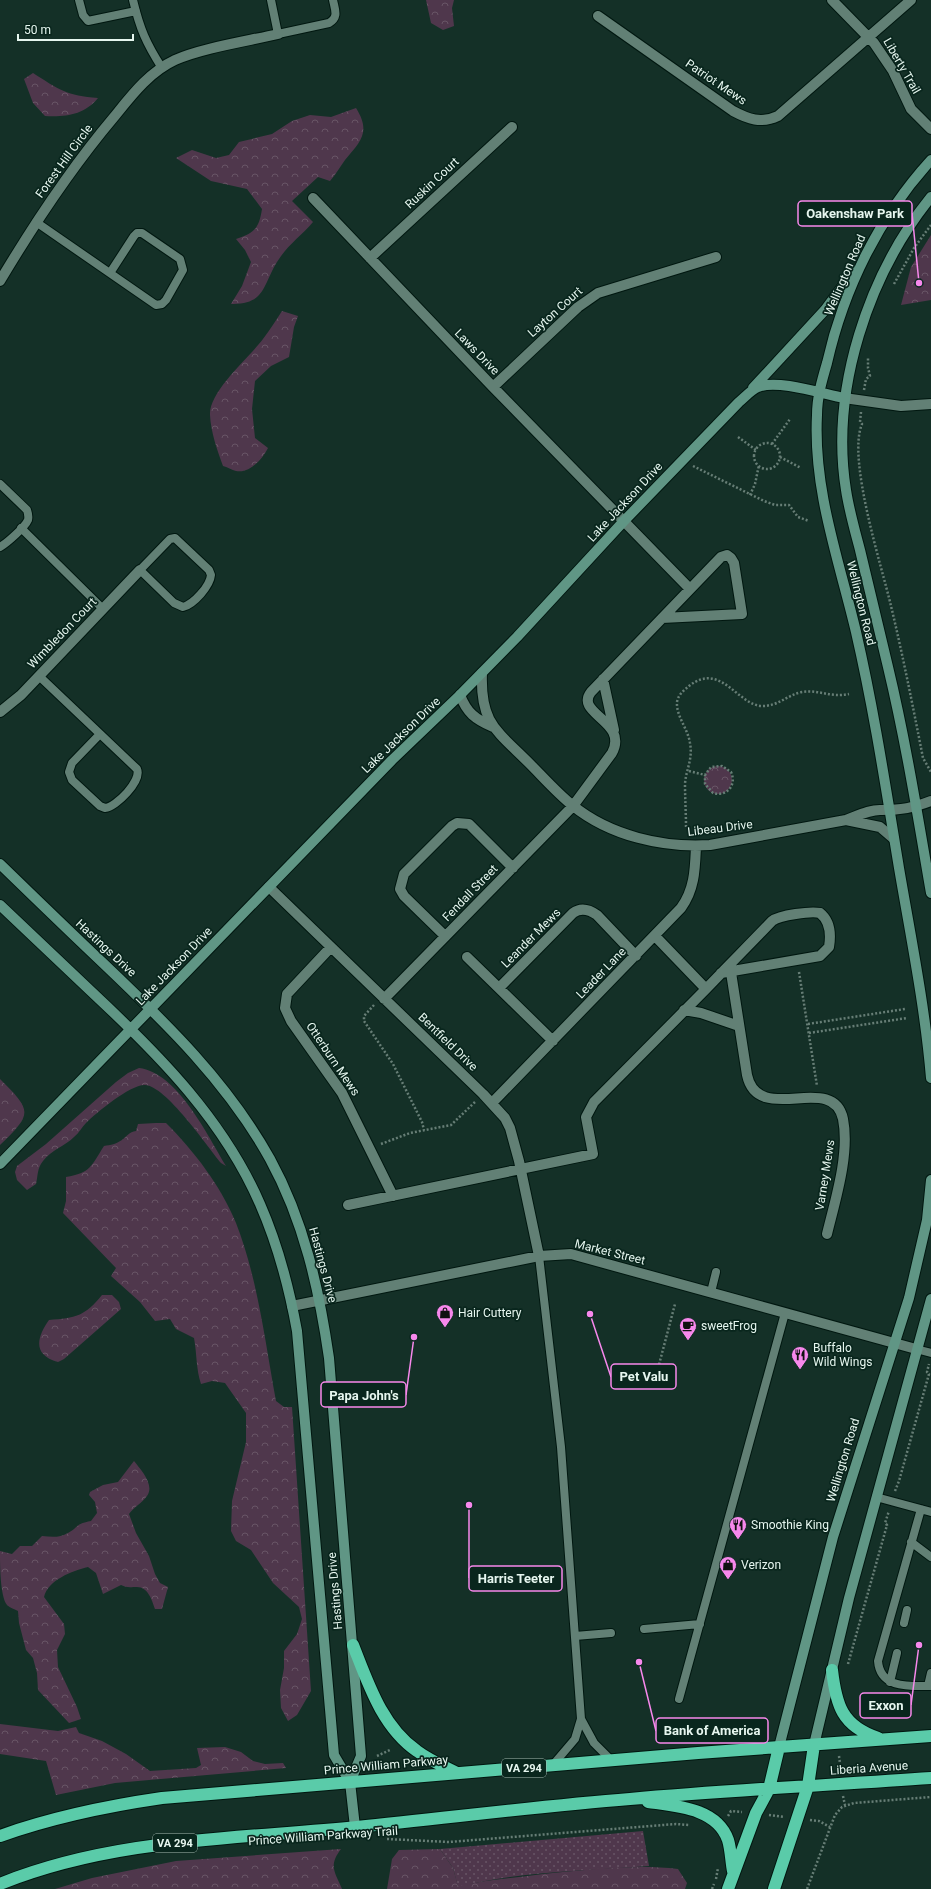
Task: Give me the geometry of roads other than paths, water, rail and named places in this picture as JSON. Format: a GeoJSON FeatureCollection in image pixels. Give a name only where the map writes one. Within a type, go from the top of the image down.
{"type":"FeatureCollection","features":[{"type":"Feature","properties":{"kind":"highway"},"geometry":{"type":"LineString","coordinates":[[353,1645],[369,1684],[386,1718],[416,1751],[458,1773]]}},
{"type":"Feature","properties":{"kind":"highway"},"geometry":{"type":"LineString","coordinates":[[832,1670],[834,1693],[844,1716],[861,1731],[883,1740]]}},
{"type":"Feature","properties":{"kind":"highway"},"geometry":{"type":"LineString","coordinates":[[774,1889],[808,1786],[814,1744],[931,1736]]}},
{"type":"Feature","properties":{"kind":"highway","name":"Prince William Parkway"},"geometry":{"type":"LineString","coordinates":[[0,1836],[65,1816],[119,1804],[162,1798],[814,1744]]}},
{"type":"Feature","properties":{"kind":"highway"},"geometry":{"type":"LineString","coordinates":[[733,1874],[756,1813],[769,1789],[779,1748]]}},
{"type":"Feature","properties":{"kind":"highway","name":"Liberia Avenue"},"geometry":{"type":"LineString","coordinates":[[808,1786],[931,1778]]}},
{"type":"Feature","properties":{"kind":"highway"},"geometry":{"type":"LineString","coordinates":[[627,1799],[808,1786]]}},
{"type":"Feature","properties":{"kind":"highway","name":"VA 294"},"geometry":{"type":"LineString","coordinates":[[0,1884],[51,1865],[114,1852],[178,1842],[355,1827],[627,1799],[683,1807],[713,1820],[722,1828],[728,1840],[733,1874],[728,1889]]}},
{"type":"Feature","properties":{"kind":"street","name":"Liberty Trail"},"geometry":{"type":"LineString","coordinates":[[832,0],[868,37],[893,71],[912,109],[931,129]]}},
{"type":"Feature","properties":{"kind":"street","name":"Patriot Mews"},"geometry":{"type":"LineString","coordinates":[[598,16],[733,111],[752,120],[771,119],[778,116],[911,0]]}},
{"type":"Feature","properties":{"kind":"street","name":"Forest Hill Circle"},"geometry":{"type":"LineString","coordinates":[[0,281],[36,222],[95,139],[131,96],[150,77],[175,60],[278,34]]}},
{"type":"Feature","properties":{"kind":"street","name":"Ruskin Court"},"geometry":{"type":"LineString","coordinates":[[370,258],[512,127]]}},
{"type":"Feature","properties":{"kind":"street","name":"Wellington Road"},"geometry":{"type":"LineString","coordinates":[[931,160],[912,180],[892,208],[863,259],[841,313],[830,346],[819,393],[816,430],[819,474],[825,512],[856,631],[890,811],[921,994],[931,1078]]}},
{"type":"Feature","properties":{"kind":"street","name":"Wellington Road"},"geometry":{"type":"LineString","coordinates":[[931,197],[909,227],[874,292],[862,324],[844,398],[842,434],[846,490],[891,680],[931,893]]}},
{"type":"Feature","properties":{"kind":"street","name":"Laws Drive"},"geometry":{"type":"LineString","coordinates":[[313,198],[493,388],[690,589]]}},
{"type":"Feature","properties":{"kind":"street","name":"Layton Court"},"geometry":{"type":"LineString","coordinates":[[493,388],[578,306],[598,293],[716,257]]}},
{"type":"Feature","properties":{"kind":"street"},"geometry":{"type":"LineString","coordinates":[[739,402],[825,310],[863,259]]}},
{"type":"Feature","properties":{"kind":"street","name":"Lake Jackson Drive"},"geometry":{"type":"LineString","coordinates":[[0,1164],[392,760],[482,673],[623,522],[739,402],[756,388],[765,385],[788,386],[844,398]]}},
{"type":"Feature","properties":{"kind":"street"},"geometry":{"type":"LineString","coordinates":[[844,398],[901,406],[931,404]]}},
{"type":"Feature","properties":{"kind":"street"},"geometry":{"type":"LineString","coordinates":[[614,730],[589,707],[586,701],[591,692],[603,679],[690,589],[721,557],[727,555],[731,558],[734,563],[742,614],[662,618]]}},
{"type":"Feature","properties":{"kind":"street","name":"Wimbledon Court"},"geometry":{"type":"LineString","coordinates":[[0,712],[21,695],[40,676],[140,570]]}},
{"type":"Feature","properties":{"kind":"street","name":"Libeau Drive"},"geometry":{"type":"LineString","coordinates":[[482,673],[482,704],[492,727]]}},
{"type":"Feature","properties":{"kind":"street","name":"Fendall Street"},"geometry":{"type":"LineString","coordinates":[[383,998],[573,806],[612,753],[616,745],[603,679]]}},
{"type":"Feature","properties":{"kind":"street","name":"Libeau Drive"},"geometry":{"type":"LineString","coordinates":[[460,695],[465,709],[480,721],[492,727],[573,806],[599,822],[634,837],[663,844],[696,846],[846,820],[882,810],[890,811],[916,807]]}},
{"type":"Feature","properties":{"kind":"street"},"geometry":{"type":"LineString","coordinates":[[916,807],[931,801]]}},
{"type":"Feature","properties":{"kind":"street"},"geometry":{"type":"LineString","coordinates":[[916,807],[931,810]]}},
{"type":"Feature","properties":{"kind":"street","name":"Libeau Drive"},"geometry":{"type":"LineString","coordinates":[[846,820],[880,827],[894,839]]}},
{"type":"Feature","properties":{"kind":"street","name":"Fendall Street"},"geometry":{"type":"LineString","coordinates":[[445,936],[404,896],[400,889],[404,874],[452,826],[462,823],[469,824],[513,868]]}},
{"type":"Feature","properties":{"kind":"street","name":"Leader Lane"},"geometry":{"type":"LineString","coordinates":[[492,1103],[636,956],[688,899],[694,881],[696,846]]}},
{"type":"Feature","properties":{"kind":"street","name":"Hastings Drive"},"geometry":{"type":"LineString","coordinates":[[0,864],[184,1042],[220,1084],[247,1121],[270,1159],[286,1192],[302,1234],[320,1300],[329,1358],[362,1756],[350,1782]]}},
{"type":"Feature","properties":{"kind":"street","name":"Bentfield Drive"},"geometry":{"type":"LineString","coordinates":[[269,887],[483,1094],[504,1118],[510,1128],[521,1168],[539,1256]]}},
{"type":"Feature","properties":{"kind":"street","name":"Hastings Drive"},"geometry":{"type":"LineString","coordinates":[[0,905],[131,1029],[180,1080],[206,1112],[237,1161],[260,1203],[277,1247],[297,1331],[334,1755],[350,1782],[355,1827]]}},
{"type":"Feature","properties":{"kind":"street","name":"Leander Mews"},"geometry":{"type":"LineString","coordinates":[[499,988],[574,913],[581,910],[590,911],[597,915],[636,956]]}},
{"type":"Feature","properties":{"kind":"street"},"geometry":{"type":"LineString","coordinates":[[348,1205],[593,1154],[586,1125],[586,1117],[594,1102],[684,1010],[727,970],[774,919],[812,912],[820,913],[826,920],[828,926],[829,947],[820,956],[727,970]]}},
{"type":"Feature","properties":{"kind":"street"},"geometry":{"type":"LineString","coordinates":[[655,936],[706,989]]}},
{"type":"Feature","properties":{"kind":"street","name":"Otterburn Mews"},"geometry":{"type":"LineString","coordinates":[[331,947],[287,994],[285,1008],[291,1021],[342,1093],[393,1196]]}},
{"type":"Feature","properties":{"kind":"street"},"geometry":{"type":"LineString","coordinates":[[467,957],[553,1040]]}},
{"type":"Feature","properties":{"kind":"street"},"geometry":{"type":"LineString","coordinates":[[727,970],[739,1026]]}},
{"type":"Feature","properties":{"kind":"street"},"geometry":{"type":"LineString","coordinates":[[684,1010],[714,1017],[739,1026]]}},
{"type":"Feature","properties":{"kind":"street","name":"Varney Mews"},"geometry":{"type":"LineString","coordinates":[[739,1026],[748,1081],[753,1090],[760,1095],[776,1099],[790,1100],[819,1097],[831,1102],[838,1109],[843,1118],[844,1153],[827,1234]]}},
{"type":"Feature","properties":{"kind":"street","name":"Wellington Road"},"geometry":{"type":"LineString","coordinates":[[779,1748],[833,1537],[893,1343],[909,1298],[926,1220],[931,1180]]}},
{"type":"Feature","properties":{"kind":"street","name":"Market Street"},"geometry":{"type":"LineString","coordinates":[[292,1306],[539,1256],[558,1254],[580,1256],[916,1349]]}},
{"type":"Feature","properties":{"kind":"street"},"geometry":{"type":"LineString","coordinates":[[814,1744],[876,1497],[931,1299]]}},
{"type":"Feature","properties":{"kind":"lane"},"geometry":{"type":"LineString","coordinates":[[79,0],[83,15],[88,21],[136,11]]}},
{"type":"Feature","properties":{"kind":"lane"},"geometry":{"type":"LineString","coordinates":[[133,0],[140,30],[162,68]]}},
{"type":"Feature","properties":{"kind":"lane"},"geometry":{"type":"LineString","coordinates":[[271,0],[278,34],[329,23],[334,20],[336,15],[333,0]]}},
{"type":"Feature","properties":{"kind":"lane"},"geometry":{"type":"LineString","coordinates":[[36,222],[110,273],[159,305],[166,300],[183,270],[180,259],[142,233],[137,233],[110,273]]}},
{"type":"Feature","properties":{"kind":"lane"},"geometry":{"type":"LineString","coordinates":[[0,484],[27,510],[28,520],[9,541],[0,547]]}},
{"type":"Feature","properties":{"kind":"lane"},"geometry":{"type":"LineString","coordinates":[[21,528],[103,609]]}},
{"type":"Feature","properties":{"kind":"lane"},"geometry":{"type":"LineString","coordinates":[[175,538],[209,570],[211,580],[191,603],[183,607],[174,603],[140,570],[170,539],[175,538]]}},
{"type":"Feature","properties":{"kind":"lane"},"geometry":{"type":"LineString","coordinates":[[40,676],[137,769],[138,772],[136,782],[114,805],[105,808],[100,806],[72,780],[69,772],[72,764],[100,734]]}},
{"type":"Feature","properties":{"kind":"lane"},"geometry":{"type":"LineString","coordinates":[[539,1256],[561,1447],[581,1719],[575,1739],[551,1766]]}},
{"type":"Feature","properties":{"kind":"lane"},"geometry":{"type":"LineString","coordinates":[[711,1292],[716,1272]]}},
{"type":"Feature","properties":{"kind":"lane"},"geometry":{"type":"LineString","coordinates":[[679,1699],[785,1313]]}},
{"type":"Feature","properties":{"kind":"lane"},"geometry":{"type":"LineString","coordinates":[[916,1349],[931,1353]]}},
{"type":"Feature","properties":{"kind":"lane"},"geometry":{"type":"LineString","coordinates":[[876,1497],[931,1512]]}},
{"type":"Feature","properties":{"kind":"lane"},"geometry":{"type":"LineString","coordinates":[[921,1509],[878,1661],[880,1672],[890,1682],[906,1686],[929,1686],[931,1673]]}},
{"type":"Feature","properties":{"kind":"lane"},"geometry":{"type":"LineString","coordinates":[[912,1542],[931,1557]]}},
{"type":"Feature","properties":{"kind":"lane"},"geometry":{"type":"LineString","coordinates":[[904,1623],[907,1610]]}},
{"type":"Feature","properties":{"kind":"lane"},"geometry":{"type":"LineString","coordinates":[[644,1629],[700,1624]]}},
{"type":"Feature","properties":{"kind":"lane"},"geometry":{"type":"LineString","coordinates":[[575,1636],[611,1633]]}},
{"type":"Feature","properties":{"kind":"lane"},"geometry":{"type":"LineString","coordinates":[[890,1682],[897,1653]]}},
{"type":"Feature","properties":{"kind":"lane"},"geometry":{"type":"LineString","coordinates":[[581,1719],[594,1743],[612,1761]]}},
{"type":"Feature","properties":{"kind":"place","name":"Oakenshaw Park"},"geometry":{"type":"Point","coordinates":[919,283]}},
{"type":"Feature","properties":{"kind":"place","name":"Pet Valu"},"geometry":{"type":"Point","coordinates":[590,1314]}},
{"type":"Feature","properties":{"kind":"place","name":"Hair Cuttery"},"geometry":{"type":"Point","coordinates":[445,1328]}},
{"type":"Feature","properties":{"kind":"place","name":"Papa John's"},"geometry":{"type":"Point","coordinates":[414,1337]}},
{"type":"Feature","properties":{"kind":"place","name":"sweetFrog"},"geometry":{"type":"Point","coordinates":[688,1341]}},
{"type":"Feature","properties":{"kind":"place","name":"Buffalo Wild Wings"},"geometry":{"type":"Point","coordinates":[800,1370]}},
{"type":"Feature","properties":{"kind":"place","name":"Harris Teeter"},"geometry":{"type":"Point","coordinates":[469,1505]}},
{"type":"Feature","properties":{"kind":"place","name":"Smoothie King"},"geometry":{"type":"Point","coordinates":[738,1540]}},
{"type":"Feature","properties":{"kind":"place","name":"Verizon"},"geometry":{"type":"Point","coordinates":[728,1580]}},
{"type":"Feature","properties":{"kind":"place","name":"Exxon"},"geometry":{"type":"Point","coordinates":[919,1645]}},
{"type":"Feature","properties":{"kind":"place","name":"Bank of America"},"geometry":{"type":"Point","coordinates":[639,1662]}}]}
